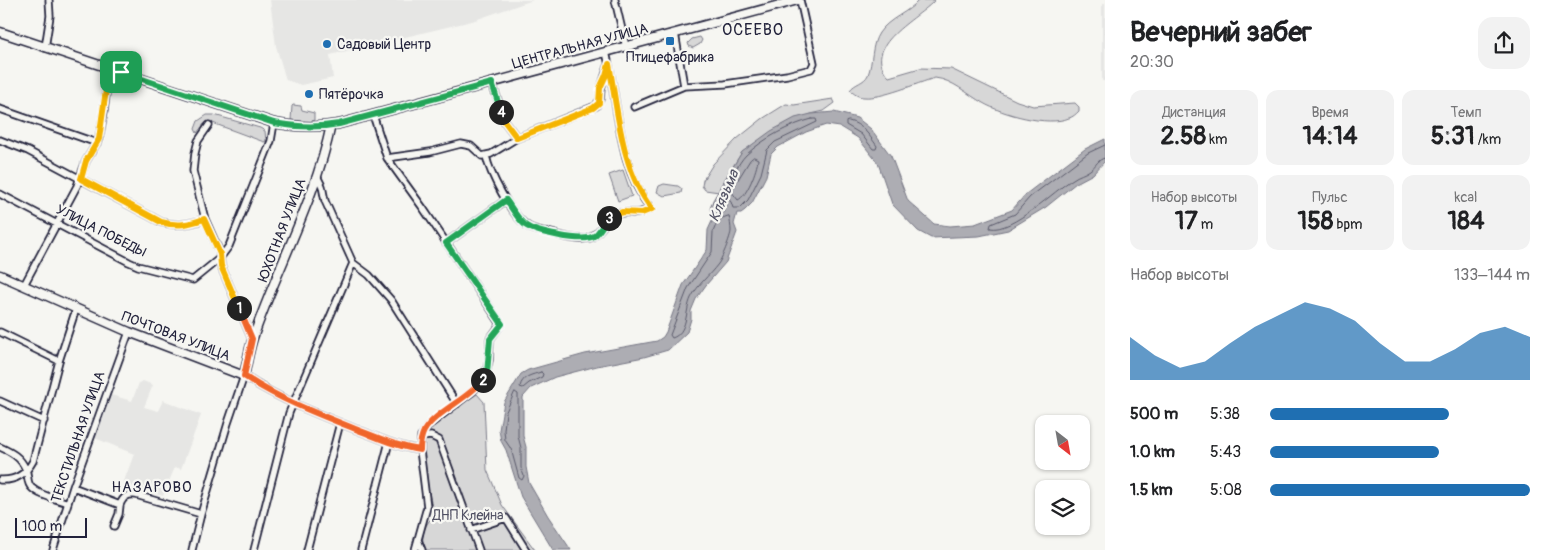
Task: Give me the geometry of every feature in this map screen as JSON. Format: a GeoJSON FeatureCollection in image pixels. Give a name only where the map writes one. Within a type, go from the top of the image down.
{"type":"FeatureCollection","features":[{"type":"Feature","properties":{"kind":"main road","name":"ЦЕНТРАЛЬНАЯ УЛИЦА"},"geometry":{"type":"LineString","coordinates":[[0,32],[274,123],[306,127],[335,125],[799,0]]}},
{"type":"Feature","properties":{"kind":"main road","name":"ЮХОТНАЯ УЛИЦА"},"geometry":{"type":"LineString","coordinates":[[244,376],[252,339],[317,176],[335,125]]}},
{"type":"Feature","properties":{"kind":"main road","name":"ПОЧТОВАЯ УЛИЦА"},"geometry":{"type":"LineString","coordinates":[[0,275],[129,332],[244,376]]}},
{"type":"Feature","properties":{"kind":"street"},"geometry":{"type":"LineString","coordinates":[[45,48],[50,16],[50,0]]}},
{"type":"Feature","properties":{"kind":"street"},"geometry":{"type":"LineString","coordinates":[[614,0],[626,47]]}},
{"type":"Feature","properties":{"kind":"street"},"geometry":{"type":"LineString","coordinates":[[634,108],[684,86],[725,84],[782,76],[811,68],[814,63],[799,0]]}},
{"type":"Feature","properties":{"kind":"street"},"geometry":{"type":"LineString","coordinates":[[675,33],[684,86]]}},
{"type":"Feature","properties":{"kind":"street"},"geometry":{"type":"LineString","coordinates":[[486,156],[491,172],[506,200],[521,221],[530,227],[563,237],[584,238],[594,236],[604,223],[616,214],[622,212],[642,213],[652,209],[643,198],[625,155],[606,52]]}},
{"type":"Feature","properties":{"kind":"street"},"geometry":{"type":"LineString","coordinates":[[387,158],[409,156],[461,144],[471,146],[478,154],[486,156],[517,138],[596,106],[600,100],[600,88],[609,64]]}},
{"type":"Feature","properties":{"kind":"street"},"geometry":{"type":"LineString","coordinates":[[24,285],[81,179],[86,161],[99,139],[109,69]]}},
{"type":"Feature","properties":{"kind":"street"},"geometry":{"type":"LineString","coordinates":[[492,83],[505,122],[517,138]]}},
{"type":"Feature","properties":{"kind":"street"},"geometry":{"type":"LineString","coordinates":[[0,108],[97,143]]}},
{"type":"Feature","properties":{"kind":"street"},"geometry":{"type":"LineString","coordinates":[[373,115],[387,158],[502,324],[490,339],[489,360],[485,378],[480,385],[428,426],[421,437],[420,450],[427,507],[415,550]]}},
{"type":"Feature","properties":{"kind":"street","name":"УЛИЦА ПОБЕДЫ"},"geometry":{"type":"LineString","coordinates":[[0,194],[129,262],[190,280],[196,278],[220,258],[229,246],[271,141],[274,123]]}},
{"type":"Feature","properties":{"kind":"street"},"geometry":{"type":"LineString","coordinates":[[209,125],[198,141],[193,170],[204,219],[220,254],[221,266],[252,339]]}},
{"type":"Feature","properties":{"kind":"street"},"geometry":{"type":"LineString","coordinates":[[0,140],[28,152],[161,222],[170,225],[186,225],[204,219]]}},
{"type":"Feature","properties":{"kind":"street"},"geometry":{"type":"LineString","coordinates":[[317,176],[322,186],[325,201],[353,263],[369,275],[390,300],[458,403]]}},
{"type":"Feature","properties":{"kind":"street"},"geometry":{"type":"LineString","coordinates":[[446,243],[506,200]]}},
{"type":"Feature","properties":{"kind":"street"},"geometry":{"type":"LineString","coordinates":[[254,550],[289,413],[353,263]]}},
{"type":"Feature","properties":{"kind":"street"},"geometry":{"type":"LineString","coordinates":[[0,480],[14,479],[27,470],[33,461],[59,362],[76,309]]}},
{"type":"Feature","properties":{"kind":"street"},"geometry":{"type":"LineString","coordinates":[[0,332],[59,362]]}},
{"type":"Feature","properties":{"kind":"street","name":"ТЕКСТИЛЬНАЯ УЛИЦА"},"geometry":{"type":"LineString","coordinates":[[53,550],[73,487],[129,332]]}},
{"type":"Feature","properties":{"kind":"street","name":"ПОЧТОВАЯ УЛИЦА"},"geometry":{"type":"LineString","coordinates":[[244,376],[294,403],[340,423],[400,446],[420,450]]}},
{"type":"Feature","properties":{"kind":"street","name":"ЮХОТНАЯ УЛИЦА"},"geometry":{"type":"LineString","coordinates":[[192,550],[228,422],[244,376]]}},
{"type":"Feature","properties":{"kind":"street"},"geometry":{"type":"LineString","coordinates":[[0,401],[44,421]]}},
{"type":"Feature","properties":{"kind":"street"},"geometry":{"type":"LineString","coordinates":[[307,550],[340,423]]}},
{"type":"Feature","properties":{"kind":"street"},"geometry":{"type":"LineString","coordinates":[[421,437],[431,436],[439,440],[479,550]]}},
{"type":"Feature","properties":{"kind":"street"},"geometry":{"type":"LineString","coordinates":[[361,550],[389,442]]}},
{"type":"Feature","properties":{"kind":"street"},"geometry":{"type":"LineString","coordinates":[[0,447],[17,456],[27,470],[27,478],[32,488],[68,503]]}},
{"type":"Feature","properties":{"kind":"street"},"geometry":{"type":"LineString","coordinates":[[73,487],[120,505]]}},
{"type":"Feature","properties":{"kind":"street"},"geometry":{"type":"LineString","coordinates":[[114,526],[119,514],[120,505],[129,494],[136,494],[201,514]]}},
{"type":"Feature","properties":{"kind":"street"},"geometry":{"type":"LineString","coordinates":[[471,530],[506,518],[526,550]]}},
{"type":"Feature","properties":{"kind":"street"},"geometry":{"type":"LineString","coordinates":[[418,540],[422,550]]}},
{"type":"Feature","properties":{"kind":"shaded area","name":"Садовый Центр"},"geometry":{"type":"Polygon","coordinates":[[[270,0],[533,0],[472,21],[330,55],[333,78],[301,85],[286,80],[276,46],[270,0]]]}},
{"type":"Feature","properties":{"kind":"shaded area"},"geometry":{"type":"Polygon","coordinates":[[[1102,4],[1105,4],[1105,81],[1102,81],[1102,4]]]}},
{"type":"Feature","properties":{"kind":"shaded area"},"geometry":{"type":"Polygon","coordinates":[[[143,381],[153,385],[144,407],[158,411],[163,400],[201,415],[181,469],[175,467],[163,496],[123,484],[134,454],[95,438],[111,395],[132,401],[139,383],[143,381]]]}},
{"type":"Feature","properties":{"kind":"green space"},"geometry":{"type":"Polygon","coordinates":[[[919,0],[935,0],[894,34],[886,44],[881,55],[882,66],[889,77],[920,68],[951,69],[1017,101],[1033,106],[1075,103],[1079,107],[1079,111],[1072,117],[1060,120],[1049,121],[1025,118],[991,107],[954,84],[935,78],[880,96],[862,97],[855,94],[850,90],[868,75],[876,38],[879,33],[888,23],[910,9],[919,0]]]}},
{"type":"Feature","properties":{"kind":"green space"},"geometry":{"type":"Polygon","coordinates":[[[700,37],[702,40],[700,44],[693,48],[689,46],[688,43],[692,39],[700,37]]]}},
{"type":"Feature","properties":{"kind":"green space"},"geometry":{"type":"Polygon","coordinates":[[[833,99],[835,103],[824,111],[811,114],[742,152],[720,187],[719,192],[705,190],[702,186],[703,180],[713,164],[737,139],[762,119],[786,104],[794,105],[833,99]]]}},
{"type":"Feature","properties":{"kind":"green space"},"geometry":{"type":"Polygon","coordinates":[[[293,105],[301,106],[302,110],[314,113],[314,120],[310,122],[291,120],[293,105]]]}},
{"type":"Feature","properties":{"kind":"green space"},"geometry":{"type":"Polygon","coordinates":[[[207,115],[214,115],[260,128],[265,131],[266,141],[264,142],[210,122],[204,124],[197,133],[195,129],[198,121],[207,115]]]}},
{"type":"Feature","properties":{"kind":"green space"},"geometry":{"type":"Polygon","coordinates":[[[623,170],[632,196],[618,201],[609,175],[623,170]]]}},
{"type":"Feature","properties":{"kind":"green space"},"geometry":{"type":"Polygon","coordinates":[[[664,184],[678,186],[682,189],[681,193],[664,196],[657,192],[659,186],[664,184]]]}},
{"type":"Feature","properties":{"kind":"green space","name":"ДНП Клейна"},"geometry":{"type":"Polygon","coordinates":[[[477,394],[484,402],[487,470],[502,505],[535,550],[425,550],[424,532],[434,516],[424,460],[425,439],[431,427],[477,394]]]}},
{"type":"Feature","properties":{"kind":"water","name":"Клязьма"},"geometry":{"type":"Polygon","coordinates":[[[834,112],[857,118],[871,129],[891,156],[908,201],[934,224],[950,226],[975,224],[1012,210],[1026,194],[1085,149],[1105,139],[1105,161],[1093,174],[1076,183],[1046,207],[1008,230],[979,236],[931,238],[918,231],[892,204],[878,163],[858,138],[840,127],[826,125],[806,132],[778,147],[771,154],[766,176],[752,203],[741,213],[737,213],[734,224],[737,232],[726,262],[696,299],[691,311],[687,332],[668,350],[555,377],[531,388],[523,397],[523,436],[526,447],[526,467],[529,483],[571,550],[553,550],[521,497],[506,450],[501,441],[499,430],[504,402],[521,374],[528,370],[585,354],[657,341],[663,337],[683,285],[707,250],[708,230],[713,219],[710,209],[713,200],[742,152],[771,131],[795,118],[811,114],[834,112]],[[721,201],[716,209],[723,213],[727,208],[727,204],[721,201]]]}},
{"type":"Feature","properties":{"kind":"place","name":"Птицефабрика"},"geometry":{"type":"Point","coordinates":[670,41]}},
{"type":"Feature","properties":{"kind":"place","name":"Садовый Центр"},"geometry":{"type":"Point","coordinates":[327,44]}},
{"type":"Feature","properties":{"kind":"place","name":"Пятёрочка"},"geometry":{"type":"Point","coordinates":[309,94]}},
{"type":"Feature","properties":{"kind":"district","name":"ОСЕЕВО"},"geometry":{"type":"Point","coordinates":[753,30]}},
{"type":"Feature","properties":{"kind":"district","name":"НАЗАРОВО"},"geometry":{"type":"Point","coordinates":[152,487]}},
{"type":"Feature","properties":{"kind":"route"},"geometry":{"type":"LineString","coordinates":[[609,64],[625,155],[643,198],[652,209],[642,213],[622,212],[616,214],[604,223],[594,236],[589,238],[563,237],[539,231],[526,225],[506,200],[446,243],[502,324],[490,339],[487,373],[480,385],[428,426],[421,437],[420,450],[400,446],[294,403],[244,376],[252,339],[221,266],[220,254],[204,219],[186,225],[170,225],[146,215],[81,179],[86,161],[99,139],[109,69],[121,72],[274,123],[306,127],[339,124],[492,83],[505,122],[517,138],[596,106],[600,100],[600,88],[609,64]]}}]}
